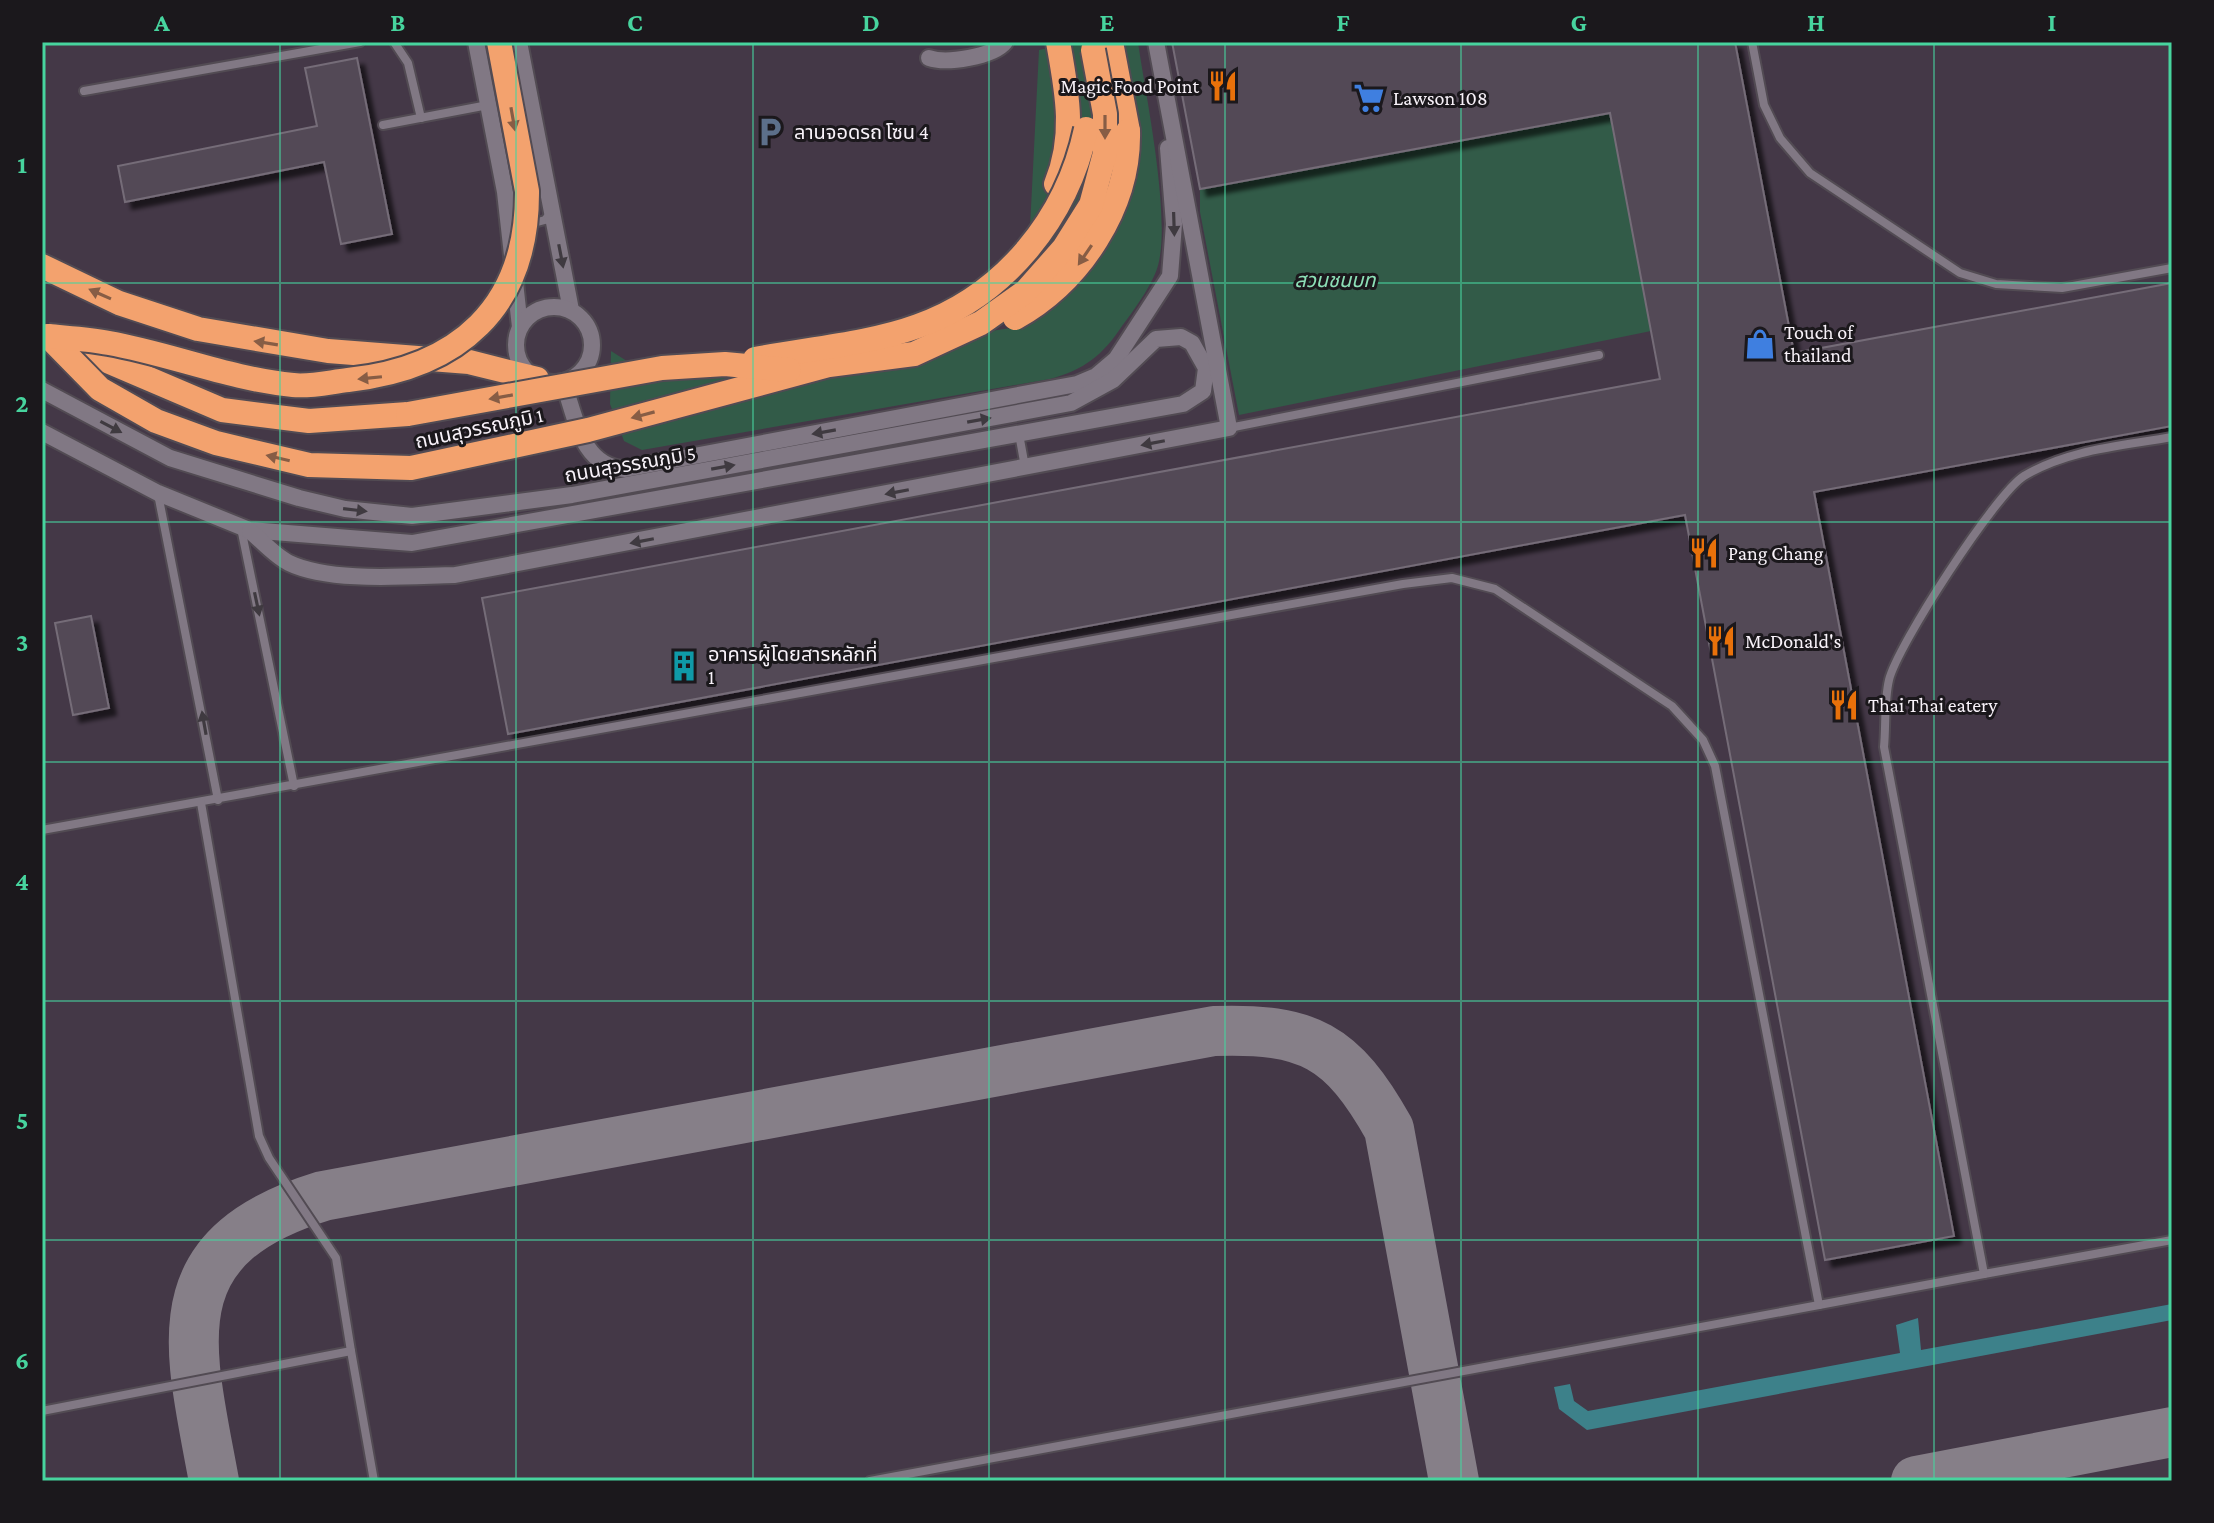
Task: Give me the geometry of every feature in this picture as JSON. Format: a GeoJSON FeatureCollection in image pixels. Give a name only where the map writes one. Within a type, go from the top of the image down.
{"type":"FeatureCollection","features":[{"type":"Feature","properties":{"kind":"highway"},"geometry":{"type":"LineString","coordinates":[[45,334],[110,343],[295,386],[390,376],[436,359],[470,336],[498,303],[509,278],[527,214],[527,191],[499,42]]}},
{"type":"Feature","properties":{"kind":"highway","name":"ถนนสุวรรณภูมิ 1"},"geometry":{"type":"LineString","coordinates":[[45,334],[100,389],[156,421],[216,443],[309,465],[411,468],[588,430],[829,365],[921,333],[966,310],[997,286],[1018,260],[1035,234],[1066,160],[1070,109],[1058,42]]}},
{"type":"Feature","properties":{"kind":"highway","name":"ถนนสุวรรณภูมิ 1"},"geometry":{"type":"LineString","coordinates":[[45,334],[222,410],[309,421],[408,414],[662,368],[725,364],[918,326],[1008,272],[1029,251],[1072,181],[1081,152],[1085,104],[1073,42]]}},
{"type":"Feature","properties":{"kind":"highway","name":"ถนนสุวรรณภูมิ 1"},"geometry":{"type":"LineString","coordinates":[[829,365],[879,360],[930,349],[981,323],[1026,291],[1064,248],[1091,205],[1105,153],[1105,114],[1091,42]]}},
{"type":"Feature","properties":{"kind":"highway","name":"ถนนสุวรรณภูมิ 1"},"geometry":{"type":"LineString","coordinates":[[725,364],[826,374],[910,367],[971,343],[1025,313],[1054,289],[1081,263],[1121,193],[1129,158],[1128,131],[1111,42]]}},
{"type":"Feature","properties":{"kind":"highway"},"geometry":{"type":"LineString","coordinates":[[42,266],[159,318],[260,342],[469,362],[537,379]]}},
{"type":"Feature","properties":{"kind":"street"},"geometry":{"type":"LineString","coordinates":[[476,42],[507,217],[520,327]]}},
{"type":"Feature","properties":{"kind":"street"},"geometry":{"type":"LineString","coordinates":[[519,42],[571,310]]}},
{"type":"Feature","properties":{"kind":"street"},"geometry":{"type":"LineString","coordinates":[[983,42],[937,52],[929,58],[938,61],[992,51],[1005,42]]}},
{"type":"Feature","properties":{"kind":"street"},"geometry":{"type":"LineString","coordinates":[[1156,42],[1166,90]]}},
{"type":"Feature","properties":{"kind":"street","name":"ถนนสุวรรณภูมิ 5"},"geometry":{"type":"LineString","coordinates":[[42,432],[158,493],[245,529],[288,562],[319,571],[364,575],[455,575],[1229,428],[1166,90]]}},
{"type":"Feature","properties":{"kind":"street","name":"ถนนสุวรรณภูมิ 5"},"geometry":{"type":"LineString","coordinates":[[563,382],[588,451],[600,464],[625,469],[1066,388],[1096,376],[1127,344],[1165,287],[1172,270],[1174,224],[1166,90]]}},
{"type":"Feature","properties":{"kind":"street"},"geometry":{"type":"LineString","coordinates":[[560,306],[571,310],[582,318],[593,343],[585,368],[563,382],[537,379],[520,362],[516,339],[520,327],[536,310],[560,306]]}},
{"type":"Feature","properties":{"kind":"street","name":"ถนนสุวรรณภูมิ 5"},"geometry":{"type":"LineString","coordinates":[[42,390],[170,458],[222,476],[345,509],[412,516],[572,495],[1071,403],[1113,380],[1156,339],[1169,336],[1192,343],[1222,389]]}},
{"type":"Feature","properties":{"kind":"street","name":"ถนนสุวรรณภูมิ 5"},"geometry":{"type":"LineString","coordinates":[[245,529],[412,543],[1183,404],[1203,391],[1206,368],[1214,346]]}},
{"type":"Feature","properties":{"kind":"lane"},"geometry":{"type":"LineString","coordinates":[[84,91],[360,42]]}},
{"type":"Feature","properties":{"kind":"lane"},"geometry":{"type":"LineString","coordinates":[[394,42],[408,63],[421,118]]}},
{"type":"Feature","properties":{"kind":"lane"},"geometry":{"type":"LineString","coordinates":[[1752,42],[1764,105],[1780,138],[1810,173],[1960,273],[1996,284],[2062,288],[2172,268]]}},
{"type":"Feature","properties":{"kind":"lane"},"geometry":{"type":"LineString","coordinates":[[383,125],[488,105]]}},
{"type":"Feature","properties":{"kind":"lane"},"geometry":{"type":"LineString","coordinates":[[507,217],[522,225],[531,225],[545,220],[553,211]]}},
{"type":"Feature","properties":{"kind":"lane"},"geometry":{"type":"LineString","coordinates":[[1229,428],[1599,355]]}},
{"type":"Feature","properties":{"kind":"lane"},"geometry":{"type":"LineString","coordinates":[[1019,434],[1025,467]]}},
{"type":"Feature","properties":{"kind":"lane"},"geometry":{"type":"LineString","coordinates":[[1984,1274],[1884,747],[1889,679],[1909,639],[1986,518],[2021,477],[2063,457],[2172,437]]}},
{"type":"Feature","properties":{"kind":"lane"},"geometry":{"type":"LineString","coordinates":[[158,493],[218,800]]}},
{"type":"Feature","properties":{"kind":"lane"},"geometry":{"type":"LineString","coordinates":[[245,529],[294,786]]}},
{"type":"Feature","properties":{"kind":"lane"},"geometry":{"type":"LineString","coordinates":[[42,830],[1403,584],[1452,578],[1495,589],[1672,706],[1703,740],[1715,766],[1819,1305]]}},
{"type":"Feature","properties":{"kind":"lane"},"geometry":{"type":"LineString","coordinates":[[201,803],[259,1136],[269,1158],[336,1258],[374,1481]]}},
{"type":"Feature","properties":{"kind":"lane"},"geometry":{"type":"LineString","coordinates":[[870,1481],[2172,1240]]}},
{"type":"Feature","properties":{"kind":"lane"},"geometry":{"type":"LineString","coordinates":[[42,1411],[351,1351]]}},
{"type":"Feature","properties":{"kind":"shaded area"},"geometry":{"type":"Polygon","coordinates":[[[42,42],[2172,42],[2172,1481],[42,1481],[42,42]]]}},
{"type":"Feature","properties":{"kind":"green space"},"geometry":{"type":"Polygon","coordinates":[[[1076,42],[1138,42],[1160,195],[1162,227],[1155,274],[1136,307],[1100,353],[1083,366],[1050,379],[642,450],[624,441],[610,404],[611,351],[657,380],[1025,326],[1039,50],[1076,42]]]}},
{"type":"Feature","properties":{"kind":"green space","name":"สวนชนบท"},"geometry":{"type":"Polygon","coordinates":[[[1610,113],[1651,331],[1239,415],[1200,212],[1200,189],[1610,113]]]}},
{"type":"Feature","properties":{"kind":"water"},"geometry":{"type":"Polygon","coordinates":[[[2172,1304],[2172,1320],[1587,1430],[1559,1409],[1554,1387],[1570,1384],[1574,1401],[1588,1411],[1900,1353],[1896,1325],[1918,1318],[1921,1350],[2172,1304]]]}},
{"type":"Feature","properties":{"kind":"building","name":"อาคารผู้โดยสารหลักที่ 1"},"geometry":{"type":"Polygon","coordinates":[[[1172,42],[1735,42],[1794,353],[2172,283],[2172,426],[1814,492],[1954,1236],[1825,1260],[1685,515],[508,734],[482,598],[1660,379],[1610,113],[1200,189],[1172,42]]]}},
{"type":"Feature","properties":{"kind":"building"},"geometry":{"type":"Polygon","coordinates":[[[357,58],[392,234],[341,244],[324,162],[125,202],[118,166],[317,126],[305,68],[357,58]]]}},
{"type":"Feature","properties":{"kind":"building"},"geometry":{"type":"Polygon","coordinates":[[[91,616],[109,708],[73,715],[55,623],[91,616]]]}},
{"type":"Feature","properties":{"kind":"taxiway"},"geometry":{"type":"LineString","coordinates":[[214,1481],[197,1386],[194,1345],[197,1307],[209,1273],[232,1243],[270,1217],[323,1196],[1214,1031],[1274,1033],[1319,1047],[1338,1060],[1355,1078],[1389,1129],[1454,1481]]}},
{"type":"Feature","properties":{"kind":"taxiway"},"geometry":{"type":"LineString","coordinates":[[1916,1481],[2172,1432]]}},
{"type":"Feature","properties":{"kind":"place","name":"Magic Food Point"},"geometry":{"type":"Point","coordinates":[1223,86]}},
{"type":"Feature","properties":{"kind":"place","name":"Lawson 108"},"geometry":{"type":"Point","coordinates":[1369,98]}},
{"type":"Feature","properties":{"kind":"place","name":"ลานจอดรถ โซน 4"},"geometry":{"type":"Point","coordinates":[770,132]}},
{"type":"Feature","properties":{"kind":"place","name":"Touch of thailand"},"geometry":{"type":"Point","coordinates":[1760,344]}},
{"type":"Feature","properties":{"kind":"place","name":"Pang Chang"},"geometry":{"type":"Point","coordinates":[1704,553]}},
{"type":"Feature","properties":{"kind":"place","name":"McDonald's"},"geometry":{"type":"Point","coordinates":[1721,641]}},
{"type":"Feature","properties":{"kind":"place","name":"อาคารผู้โดยสารหลักที่ 1"},"geometry":{"type":"Point","coordinates":[684,666]}},
{"type":"Feature","properties":{"kind":"place","name":"Thai Thai eatery"},"geometry":{"type":"Point","coordinates":[1844,705]}}]}
